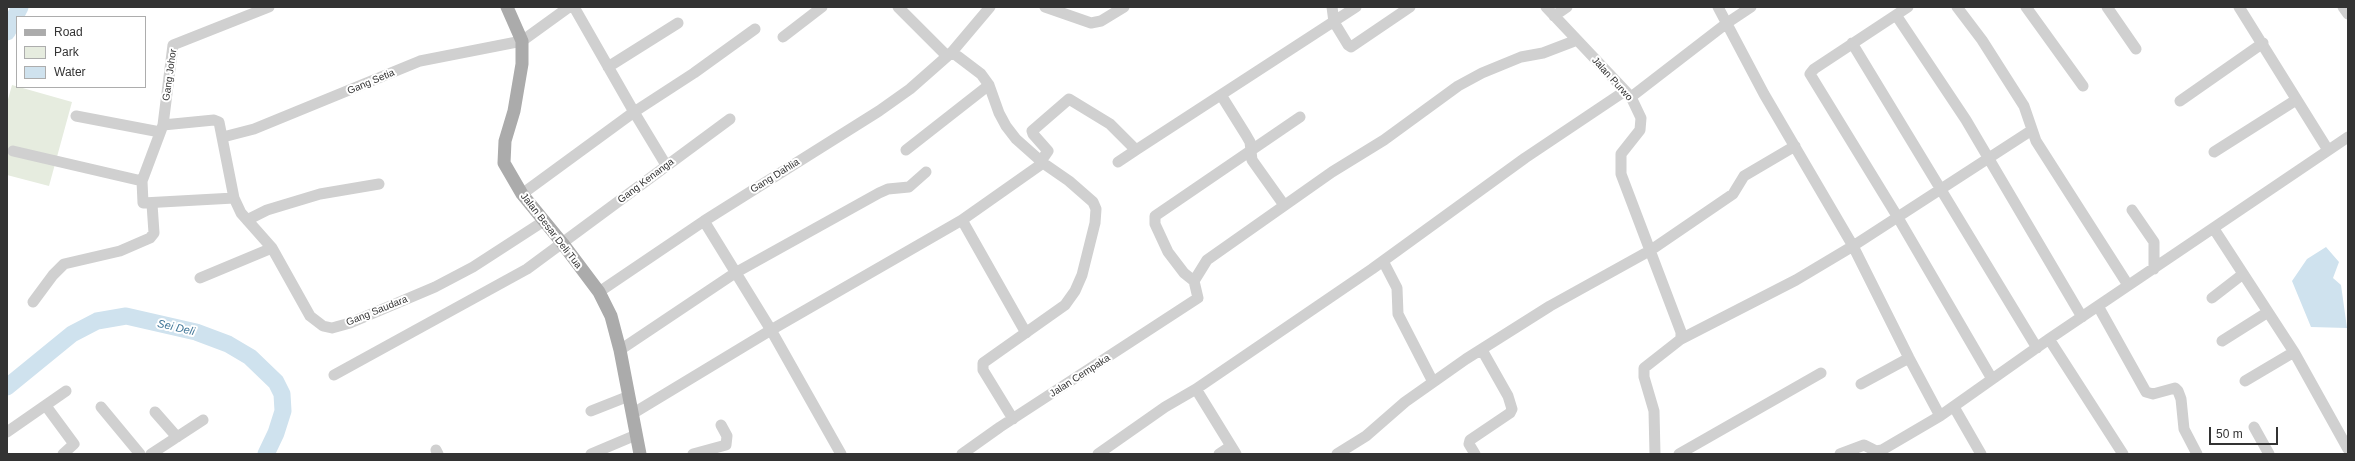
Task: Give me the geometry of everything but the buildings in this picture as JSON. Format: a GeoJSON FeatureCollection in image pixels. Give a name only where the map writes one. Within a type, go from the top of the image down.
{"type":"FeatureCollection","features":[{"type":"Feature","properties":{"kind":"main road","name":"Jalan Besar Deli Tua"},"geometry":{"type":"LineString","coordinates":[[507,7],[522,41],[521,81],[505,141],[504,156],[506,170],[522,194],[563,244],[599,292],[611,316],[620,350],[640,454]]}},
{"type":"Feature","properties":{"kind":"street","name":"Gang Johor"},"geometry":{"type":"LineString","coordinates":[[33,302],[53,275],[64,264],[120,251],[150,238],[154,233],[142,181],[162,128],[173,45],[269,7]]}},
{"type":"Feature","properties":{"kind":"street"},"geometry":{"type":"LineString","coordinates":[[522,41],[570,7]]}},
{"type":"Feature","properties":{"kind":"street"},"geometry":{"type":"LineString","coordinates":[[574,7],[666,165]]}},
{"type":"Feature","properties":{"kind":"street"},"geometry":{"type":"LineString","coordinates":[[783,37],[822,7]]}},
{"type":"Feature","properties":{"kind":"street"},"geometry":{"type":"LineString","coordinates":[[898,7],[949,53],[981,74],[989,85],[999,113],[1006,126],[1042,162],[1069,181],[1093,202],[1096,209],[1095,223],[1082,275],[1075,291],[1061,309],[985,361],[982,365],[998,397],[1013,419]]}},
{"type":"Feature","properties":{"kind":"street","name":"Gang Dahlia"},"geometry":{"type":"LineString","coordinates":[[599,292],[704,221],[879,111],[910,89],[949,53],[990,7]]}},
{"type":"Feature","properties":{"kind":"street"},"geometry":{"type":"LineString","coordinates":[[1045,7],[1090,23],[1102,21],[1124,7]]}},
{"type":"Feature","properties":{"kind":"street"},"geometry":{"type":"LineString","coordinates":[[1332,7],[1334,22],[1348,45],[1352,47],[1410,7]]}},
{"type":"Feature","properties":{"kind":"street"},"geometry":{"type":"LineString","coordinates":[[1118,162],[1356,7]]}},
{"type":"Feature","properties":{"kind":"street","name":"Jalan Purwo"},"geometry":{"type":"LineString","coordinates":[[1546,7],[1628,94],[1641,118],[1642,127],[1621,154],[1621,174],[1651,250]]}},
{"type":"Feature","properties":{"kind":"street"},"geometry":{"type":"LineString","coordinates":[[1554,16],[1567,7]]}},
{"type":"Feature","properties":{"kind":"street"},"geometry":{"type":"LineString","coordinates":[[1718,7],[1764,94],[1853,246],[1940,416]]}},
{"type":"Feature","properties":{"kind":"street"},"geometry":{"type":"LineString","coordinates":[[1098,454],[1164,407],[1196,389],[1383,261],[1475,193],[1628,94],[1751,7]]}},
{"type":"Feature","properties":{"kind":"street"},"geometry":{"type":"LineString","coordinates":[[1908,7],[1814,69],[1810,75],[1897,216],[1992,379]]}},
{"type":"Feature","properties":{"kind":"street"},"geometry":{"type":"LineString","coordinates":[[1958,7],[2024,106],[2036,141],[2076,207],[2128,286]]}},
{"type":"Feature","properties":{"kind":"street"},"geometry":{"type":"LineString","coordinates":[[2026,7],[2083,86]]}},
{"type":"Feature","properties":{"kind":"street"},"geometry":{"type":"LineString","coordinates":[[2107,7],[2136,49]]}},
{"type":"Feature","properties":{"kind":"street"},"geometry":{"type":"LineString","coordinates":[[2239,7],[2263,43],[2296,100],[2328,150]]}},
{"type":"Feature","properties":{"kind":"street"},"geometry":{"type":"LineString","coordinates":[[2343,7],[2348,14]]}},
{"type":"Feature","properties":{"kind":"street"},"geometry":{"type":"LineString","coordinates":[[1896,15],[1966,120],[2082,318]]}},
{"type":"Feature","properties":{"kind":"street"},"geometry":{"type":"LineString","coordinates":[[608,67],[678,22]]}},
{"type":"Feature","properties":{"kind":"street"},"geometry":{"type":"LineString","coordinates":[[522,194],[634,112],[694,73],[755,29]]}},
{"type":"Feature","properties":{"kind":"street"},"geometry":{"type":"LineString","coordinates":[[1300,116],[1251,152],[1155,216],[1155,224],[1168,252],[1184,273],[1194,280],[1207,260],[1284,205],[1384,140],[1458,86],[1476,76],[1521,57],[1543,53],[1576,40]]}},
{"type":"Feature","properties":{"kind":"street","name":"Gang Setia"},"geometry":{"type":"LineString","coordinates":[[223,137],[254,128],[420,61],[522,41]]}},
{"type":"Feature","properties":{"kind":"street"},"geometry":{"type":"LineString","coordinates":[[1852,43],[2037,348]]}},
{"type":"Feature","properties":{"kind":"street"},"geometry":{"type":"LineString","coordinates":[[2180,102],[2263,43]]}},
{"type":"Feature","properties":{"kind":"street"},"geometry":{"type":"LineString","coordinates":[[906,150],[989,85]]}},
{"type":"Feature","properties":{"kind":"street"},"geometry":{"type":"LineString","coordinates":[[1221,95],[1250,142],[1252,160],[1284,205]]}},
{"type":"Feature","properties":{"kind":"street"},"geometry":{"type":"LineString","coordinates":[[632,414],[771,330],[962,220],[1042,162],[1048,151],[1032,134],[1032,131],[1070,98],[1110,124],[1136,150]]}},
{"type":"Feature","properties":{"kind":"street"},"geometry":{"type":"LineString","coordinates":[[2214,152],[2296,100]]}},
{"type":"Feature","properties":{"kind":"street"},"geometry":{"type":"LineString","coordinates":[[76,116],[162,128]]}},
{"type":"Feature","properties":{"kind":"street","name":"Gang Kenanga"},"geometry":{"type":"LineString","coordinates":[[334,375],[496,288],[563,244],[666,165],[730,119]]}},
{"type":"Feature","properties":{"kind":"street","name":"Gang Saudara"},"geometry":{"type":"LineString","coordinates":[[162,128],[214,120],[219,122],[234,198],[247,220],[272,248],[310,316],[319,325],[332,328],[350,323],[435,287],[473,266],[544,221]]}},
{"type":"Feature","properties":{"kind":"street"},"geometry":{"type":"LineString","coordinates":[[1655,454],[1654,411],[1644,377],[1644,368],[1681,339],[1789,283],[1853,246],[1897,216],[2032,130]]}},
{"type":"Feature","properties":{"kind":"street"},"geometry":{"type":"LineString","coordinates":[[1840,454],[1864,445],[1876,451],[1882,450],[1940,416],[2049,339],[2314,162],[2328,150],[2348,137]]}},
{"type":"Feature","properties":{"kind":"street"},"geometry":{"type":"LineString","coordinates":[[1337,454],[1376,429],[1405,402],[1433,382],[1550,306],[1651,250],[1733,194],[1744,176],[1795,146]]}},
{"type":"Feature","properties":{"kind":"street"},"geometry":{"type":"LineString","coordinates":[[13,151],[142,181]]}},
{"type":"Feature","properties":{"kind":"street"},"geometry":{"type":"LineString","coordinates":[[620,350],[735,272],[879,193],[888,189],[909,187],[926,172]]}},
{"type":"Feature","properties":{"kind":"street"},"geometry":{"type":"LineString","coordinates":[[247,220],[267,210],[320,194],[379,184]]}},
{"type":"Feature","properties":{"kind":"street"},"geometry":{"type":"LineString","coordinates":[[147,204],[234,198]]}},
{"type":"Feature","properties":{"kind":"street"},"geometry":{"type":"LineString","coordinates":[[2132,210],[2154,242],[2154,269]]}},
{"type":"Feature","properties":{"kind":"street"},"geometry":{"type":"LineString","coordinates":[[962,220],[1026,333]]}},
{"type":"Feature","properties":{"kind":"street"},"geometry":{"type":"LineString","coordinates":[[704,221],[771,330],[841,454]]}},
{"type":"Feature","properties":{"kind":"street"},"geometry":{"type":"LineString","coordinates":[[2214,229],[2294,352],[2348,449]]}},
{"type":"Feature","properties":{"kind":"street"},"geometry":{"type":"LineString","coordinates":[[200,278],[272,248]]}},
{"type":"Feature","properties":{"kind":"street"},"geometry":{"type":"LineString","coordinates":[[1651,250],[1682,332],[1681,339]]}},
{"type":"Feature","properties":{"kind":"street"},"geometry":{"type":"LineString","coordinates":[[1383,261],[1397,288],[1398,314],[1433,382]]}},
{"type":"Feature","properties":{"kind":"street"},"geometry":{"type":"LineString","coordinates":[[2212,298],[2243,274]]}},
{"type":"Feature","properties":{"kind":"street","name":"Jalan Cempaka"},"geometry":{"type":"LineString","coordinates":[[962,454],[1198,298],[1194,280]]}},
{"type":"Feature","properties":{"kind":"street"},"geometry":{"type":"LineString","coordinates":[[2098,306],[2146,392],[2153,394],[2175,388],[2178,391],[2182,399],[2184,429],[2197,454]]}},
{"type":"Feature","properties":{"kind":"street"},"geometry":{"type":"LineString","coordinates":[[2222,341],[2268,312]]}},
{"type":"Feature","properties":{"kind":"street"},"geometry":{"type":"LineString","coordinates":[[2049,339],[2123,454]]}},
{"type":"Feature","properties":{"kind":"street"},"geometry":{"type":"LineString","coordinates":[[1475,454],[1469,444],[1470,440],[1510,413],[1512,409],[1508,396],[1482,350]]}},
{"type":"Feature","properties":{"kind":"street"},"geometry":{"type":"LineString","coordinates":[[2245,380],[2294,352]]}},
{"type":"Feature","properties":{"kind":"street"},"geometry":{"type":"LineString","coordinates":[[1861,384],[1909,358]]}},
{"type":"Feature","properties":{"kind":"street"},"geometry":{"type":"LineString","coordinates":[[1679,454],[1821,373]]}},
{"type":"Feature","properties":{"kind":"street"},"geometry":{"type":"LineString","coordinates":[[1196,389],[1233,450],[1219,454]]}},
{"type":"Feature","properties":{"kind":"street"},"geometry":{"type":"LineString","coordinates":[[7,432],[66,391]]}},
{"type":"Feature","properties":{"kind":"street"},"geometry":{"type":"LineString","coordinates":[[590,411],[629,396]]}},
{"type":"Feature","properties":{"kind":"street"},"geometry":{"type":"LineString","coordinates":[[46,406],[74,444],[63,454]]}},
{"type":"Feature","properties":{"kind":"street"},"geometry":{"type":"LineString","coordinates":[[101,407],[140,454]]}},
{"type":"Feature","properties":{"kind":"street"},"geometry":{"type":"LineString","coordinates":[[1954,407],[1981,454]]}},
{"type":"Feature","properties":{"kind":"street"},"geometry":{"type":"LineString","coordinates":[[155,412],[177,437]]}},
{"type":"Feature","properties":{"kind":"street"},"geometry":{"type":"LineString","coordinates":[[151,454],[203,420]]}},
{"type":"Feature","properties":{"kind":"street"},"geometry":{"type":"LineString","coordinates":[[693,454],[726,445],[728,439],[721,425]]}},
{"type":"Feature","properties":{"kind":"street"},"geometry":{"type":"LineString","coordinates":[[2254,427],[2269,454]]}},
{"type":"Feature","properties":{"kind":"street"},"geometry":{"type":"LineString","coordinates":[[591,454],[636,435]]}},
{"type":"Feature","properties":{"kind":"green space"},"geometry":{"type":"Polygon","coordinates":[[[12,85],[16,86],[16,88],[23,88],[72,102],[49,186],[7,175],[7,103],[12,85]]]}},
{"type":"Feature","properties":{"kind":"water"},"geometry":{"type":"Polygon","coordinates":[[[2326,247],[2339,262],[2333,278],[2341,285],[2347,328],[2311,327],[2292,281],[2307,259],[2326,247]]]}},
{"type":"Feature","properties":{"kind":"waterway","name":"Sei Deli"},"geometry":{"type":"LineString","coordinates":[[7,32],[20,7]]}},
{"type":"Feature","properties":{"kind":"waterway","name":"Sei Deli"},"geometry":{"type":"LineString","coordinates":[[7,387],[72,334],[97,321],[126,316],[196,332],[228,344],[250,357],[276,382],[282,394],[283,411],[276,433],[266,454]]}}]}
